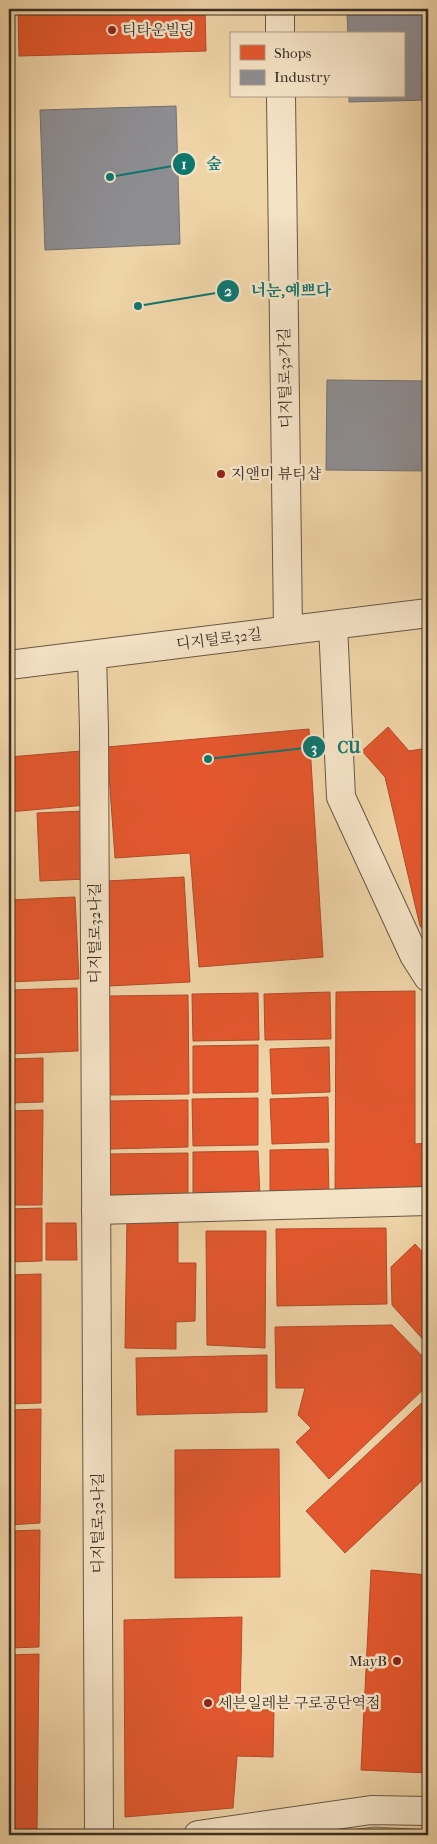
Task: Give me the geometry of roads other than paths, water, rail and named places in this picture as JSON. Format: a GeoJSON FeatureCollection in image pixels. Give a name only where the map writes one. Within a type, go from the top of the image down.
{"type":"FeatureCollection","features":[{"type":"Feature","properties":{"kind":"street"},"geometry":{"type":"LineString","coordinates":[[280,9],[280,32]]}},
{"type":"Feature","properties":{"kind":"street","name":"디지털로32가길"},"geometry":{"type":"LineString","coordinates":[[281,98],[288,630]]}},
{"type":"Feature","properties":{"kind":"street","name":"디지털로32길"},"geometry":{"type":"LineString","coordinates":[[9,665],[428,613]]}},
{"type":"Feature","properties":{"kind":"street"},"geometry":{"type":"LineString","coordinates":[[333,625],[341,797],[414,956],[428,977]]}},
{"type":"Feature","properties":{"kind":"street","name":"디지털로32나길"},"geometry":{"type":"LineString","coordinates":[[92,655],[94,721],[99,1835]]}},
{"type":"Feature","properties":{"kind":"street"},"geometry":{"type":"LineString","coordinates":[[96,1210],[428,1202]]}},
{"type":"Feature","properties":{"kind":"street"},"geometry":{"type":"LineString","coordinates":[[198,1835],[371,1810],[428,1811]]}},
{"type":"Feature","properties":{"kind":"place","name":"티타운빌딩"},"geometry":{"type":"Point","coordinates":[112,30]}},
{"type":"Feature","properties":{"kind":"place","name":"숲"},"geometry":{"type":"Point","coordinates":[110,177]}},
{"type":"Feature","properties":{"kind":"place","name":"너눈,예쁘다"},"geometry":{"type":"Point","coordinates":[138,306]}},
{"type":"Feature","properties":{"kind":"place","name":"지앤미 뷰티샵"},"geometry":{"type":"Point","coordinates":[221,474]}},
{"type":"Feature","properties":{"kind":"place","name":"CU"},"geometry":{"type":"Point","coordinates":[208,759]}},
{"type":"Feature","properties":{"kind":"place","name":"MayB"},"geometry":{"type":"Point","coordinates":[397,1661]}},
{"type":"Feature","properties":{"kind":"place","name":"세븐일레븐 구로공단역점"},"geometry":{"type":"Point","coordinates":[208,1703]}}]}
